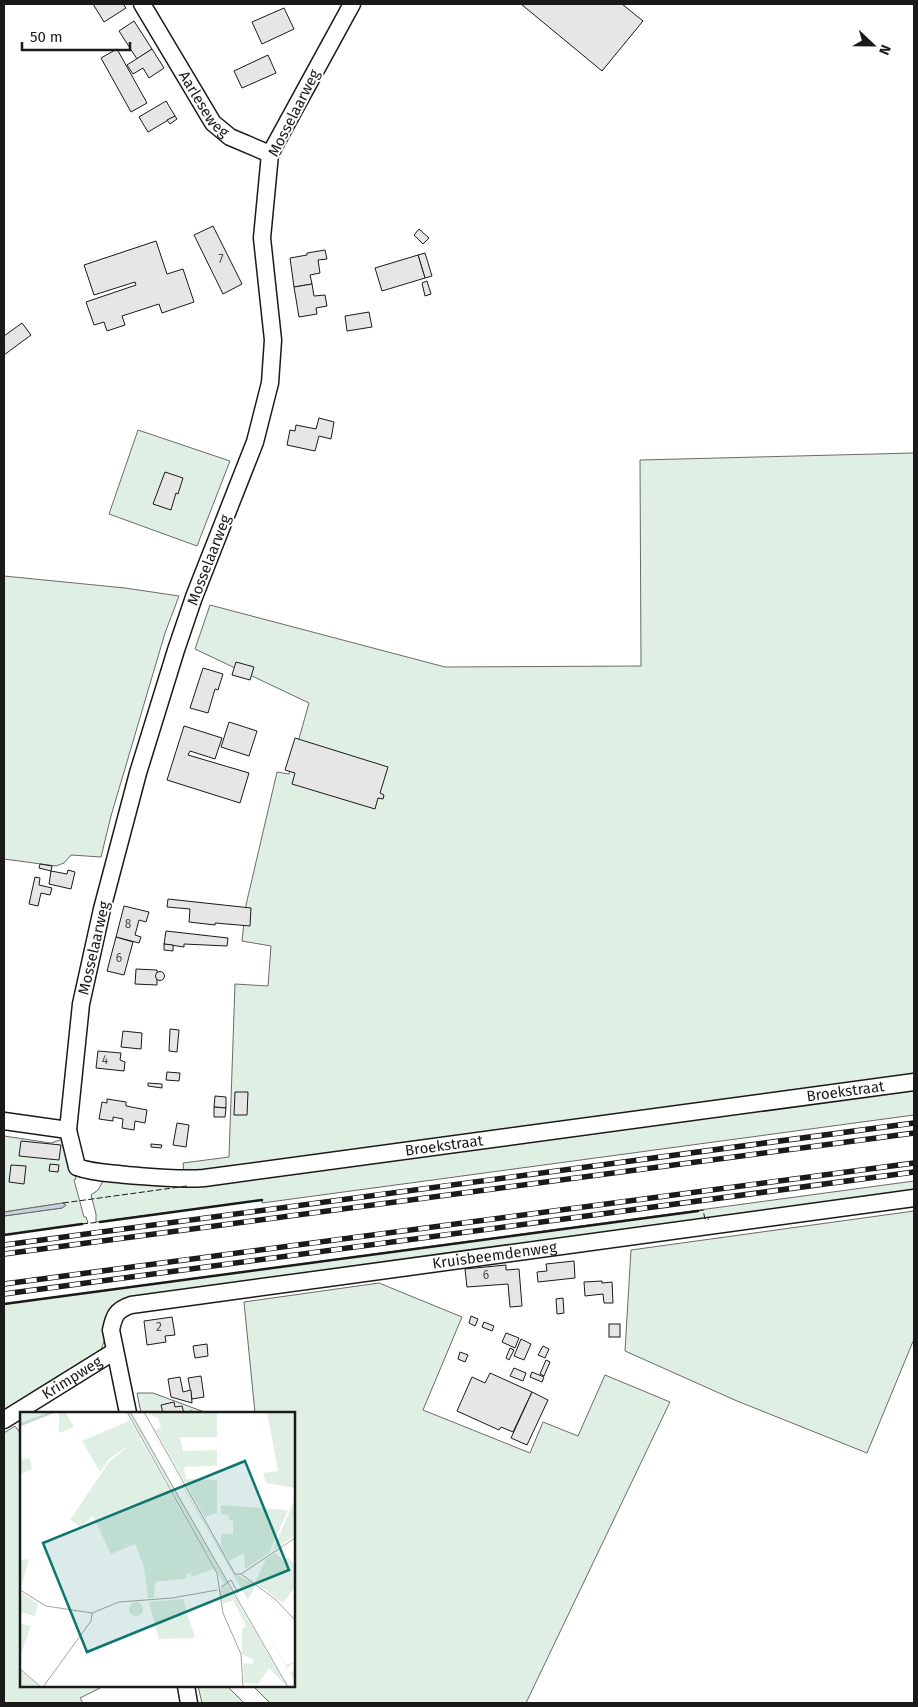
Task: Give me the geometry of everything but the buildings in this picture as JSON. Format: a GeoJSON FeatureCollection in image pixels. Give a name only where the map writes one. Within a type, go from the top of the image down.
{"type":"FeatureCollection","features":[{"type":"Feature","properties":{"kind":"street","name":"Aarleseweg"},"geometry":{"type":"LineString","coordinates":[[142,4],[213,123],[230,137],[270,154]]}},
{"type":"Feature","properties":{"kind":"street","name":"Mosselaarweg"},"geometry":{"type":"LineString","coordinates":[[68,1130],[81,1004],[102,909],[138,774],[179,641],[255,442],[270,382],[273,340],[262,238],[270,154],[352,4]]}},
{"type":"Feature","properties":{"kind":"street","name":"Broekstraat"},"geometry":{"type":"LineString","coordinates":[[68,1130],[77,1166],[89,1171],[154,1178],[187,1179],[222,1176],[914,1082]]}},
{"type":"Feature","properties":{"kind":"street"},"geometry":{"type":"LineString","coordinates":[[4,1121],[68,1130]]}},
{"type":"Feature","properties":{"kind":"street","name":"Kruisbeemdenweg"},"geometry":{"type":"LineString","coordinates":[[115,1351],[111,1330],[114,1317],[122,1308],[131,1305],[914,1198]]}},
{"type":"Feature","properties":{"kind":"street"},"geometry":{"type":"LineString","coordinates":[[115,1351],[128,1412]]}},
{"type":"Feature","properties":{"kind":"street","name":"Krimpweg"},"geometry":{"type":"LineString","coordinates":[[4,1420],[115,1351]]}},
{"type":"Feature","properties":{"kind":"street"},"geometry":{"type":"LineString","coordinates":[[186,1687],[189,1703]]}},
{"type":"Feature","properties":{"kind":"green space"},"geometry":{"type":"Polygon","coordinates":[[[138,430],[230,461],[197,546],[109,514],[138,430]]]}},
{"type":"Feature","properties":{"kind":"green space"},"geometry":{"type":"Polygon","coordinates":[[[914,453],[914,1079],[204,1174],[184,1172],[183,1163],[229,1157],[235,984],[268,986],[271,946],[242,941],[246,905],[277,772],[289,774],[309,703],[195,649],[210,605],[445,667],[641,666],[640,460],[914,453]]]}},
{"type":"Feature","properties":{"kind":"green space"},"geometry":{"type":"Polygon","coordinates":[[[4,576],[125,588],[179,596],[165,633],[111,816],[101,857],[71,855],[64,863],[56,866],[4,859],[4,576]]]}},
{"type":"Feature","properties":{"kind":"green space"},"geometry":{"type":"Polygon","coordinates":[[[914,1085],[914,1115],[262,1203],[262,1200],[96,1222],[91,1195],[98,1190],[103,1181],[132,1182],[914,1085]]]}},
{"type":"Feature","properties":{"kind":"green space"},"geometry":{"type":"Polygon","coordinates":[[[4,1136],[51,1143],[63,1139],[67,1146],[76,1179],[74,1180],[84,1217],[86,1217],[88,1223],[4,1235],[4,1216],[62,1208],[66,1205],[63,1203],[4,1212],[4,1136]]]}},
{"type":"Feature","properties":{"kind":"green space"},"geometry":{"type":"Polygon","coordinates":[[[914,1181],[914,1194],[128,1302],[106,1336],[101,1350],[96,1355],[4,1414],[4,1304],[914,1181]]]}},
{"type":"Feature","properties":{"kind":"green space"},"geometry":{"type":"Polygon","coordinates":[[[914,1211],[914,1339],[867,1453],[737,1401],[625,1351],[631,1250],[914,1211]]]}},
{"type":"Feature","properties":{"kind":"green space"},"geometry":{"type":"Polygon","coordinates":[[[379,1283],[462,1317],[423,1410],[530,1453],[543,1422],[578,1436],[605,1375],[670,1402],[526,1703],[270,1703],[254,1687],[295,1687],[295,1412],[255,1412],[244,1302],[379,1283]]]}},
{"type":"Feature","properties":{"kind":"green space"},"geometry":{"type":"Polygon","coordinates":[[[137,1393],[153,1393],[204,1412],[141,1412],[137,1393]]]}},
{"type":"Feature","properties":{"kind":"green space"},"geometry":{"type":"Polygon","coordinates":[[[15,1426],[20,1433],[20,1687],[102,1687],[80,1698],[83,1703],[4,1703],[4,1433],[15,1426]]]}},
{"type":"Feature","properties":{"kind":"green space"},"geometry":{"type":"Polygon","coordinates":[[[198,1687],[228,1687],[244,1703],[202,1703],[198,1687]]]}},
{"type":"Feature","properties":{"kind":"shaded area"},"geometry":{"type":"Polygon","coordinates":[[[63,1203],[66,1205],[62,1208],[4,1216],[4,1212],[63,1203]]]}},
{"type":"Feature","properties":{"kind":"railway"},"geometry":{"type":"LineString","coordinates":[[4,1245],[914,1123]]}},
{"type":"Feature","properties":{"kind":"railway"},"geometry":{"type":"LineString","coordinates":[[4,1254],[914,1133]]}},
{"type":"Feature","properties":{"kind":"railway"},"geometry":{"type":"LineString","coordinates":[[4,1284],[914,1163]]}},
{"type":"Feature","properties":{"kind":"railway"},"geometry":{"type":"LineString","coordinates":[[4,1294],[914,1172]]}},
{"type":"Feature","properties":{"kind":"fence"},"geometry":{"type":"LineString","coordinates":[[63,1203],[187,1186]]}},
{"type":"Feature","properties":{"kind":"fence"},"geometry":{"type":"LineString","coordinates":[[698,1211],[703,1210],[705,1219],[709,1219]]}},
{"type":"Feature","properties":{"kind":"fence"},"geometry":{"type":"LineString","coordinates":[[82,1224],[100,1222]]}},
{"type":"Feature","properties":{"kind":"wall"},"geometry":{"type":"LineString","coordinates":[[100,1222],[262,1200]]}},
{"type":"Feature","properties":{"kind":"wall"},"geometry":{"type":"LineString","coordinates":[[4,1304],[698,1211]]}},
{"type":"Feature","properties":{"kind":"wall"},"geometry":{"type":"LineString","coordinates":[[4,1235],[82,1224]]}}]}
